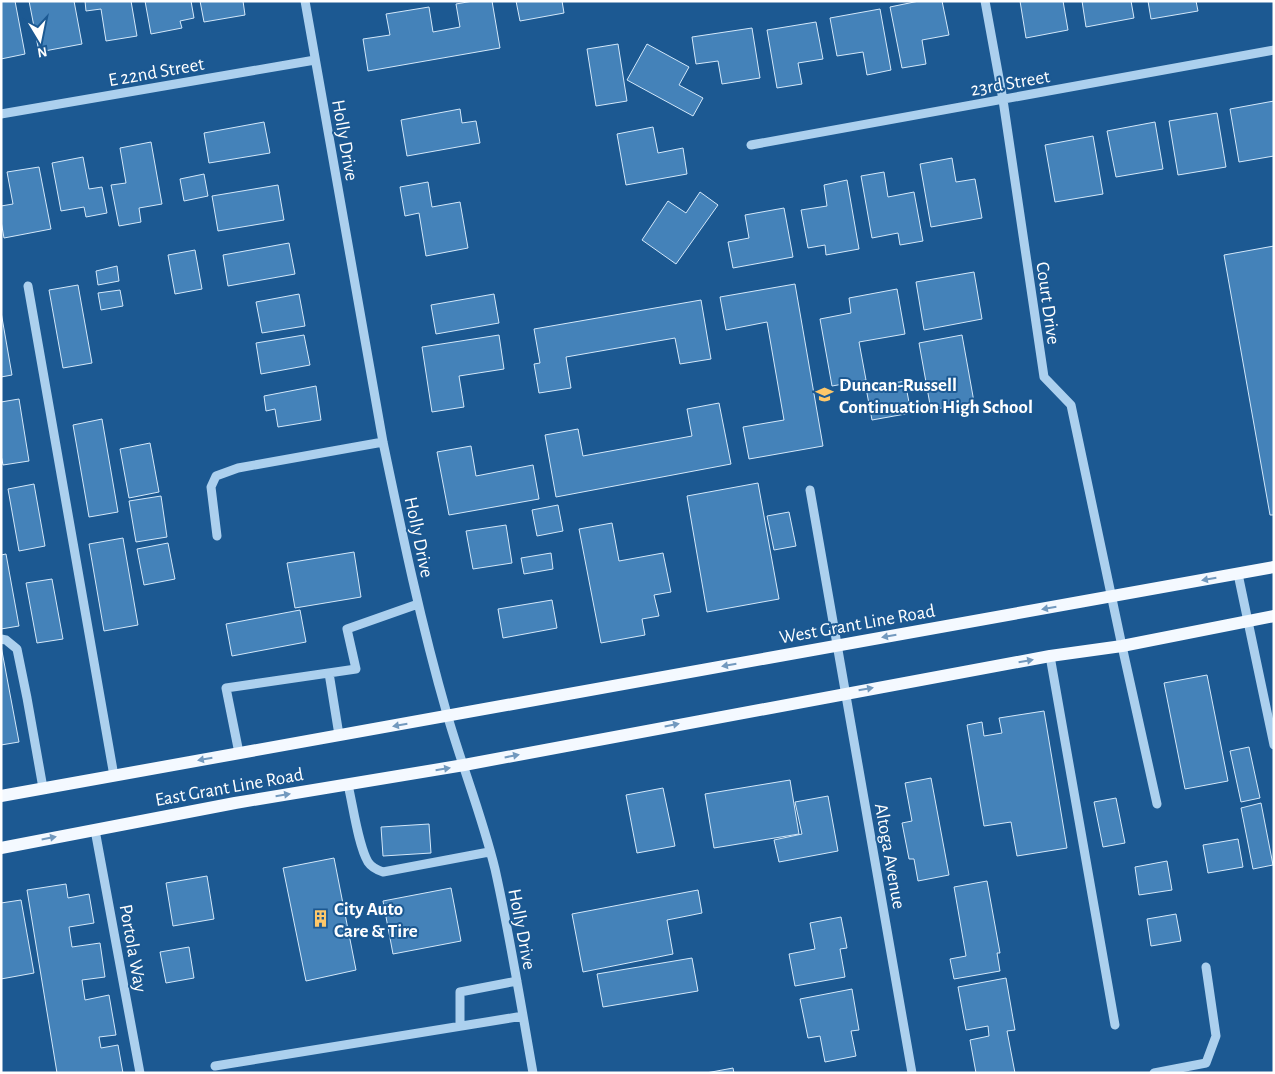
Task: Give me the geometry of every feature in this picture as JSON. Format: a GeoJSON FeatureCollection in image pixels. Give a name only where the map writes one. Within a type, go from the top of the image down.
{"type":"FeatureCollection","features":[{"type":"Feature","properties":{"kind":"main road","name":"West Grant Line Road"},"geometry":{"type":"LineString","coordinates":[[448,716],[1274,567]]}},
{"type":"Feature","properties":{"kind":"main road"},"geometry":{"type":"LineString","coordinates":[[464,765],[1050,656],[1122,646],[1274,616]]}},
{"type":"Feature","properties":{"kind":"main road","name":"East Grant Line Road"},"geometry":{"type":"LineString","coordinates":[[1,796],[448,716]]}},
{"type":"Feature","properties":{"kind":"main road","name":"East Grant Line Road"},"geometry":{"type":"LineString","coordinates":[[1,848],[235,803],[464,765]]}},
{"type":"Feature","properties":{"kind":"street","name":"Holly Drive"},"geometry":{"type":"LineString","coordinates":[[305,1],[383,442],[418,604],[448,716],[494,867],[534,1073]]}},
{"type":"Feature","properties":{"kind":"street","name":"Court Drive"},"geometry":{"type":"LineString","coordinates":[[985,1],[1003,100],[1044,377],[1071,405],[1157,804]]}},
{"type":"Feature","properties":{"kind":"street","name":"23rd Street"},"geometry":{"type":"LineString","coordinates":[[751,145],[1274,50]]}},
{"type":"Feature","properties":{"kind":"street","name":"E 22nd Street"},"geometry":{"type":"LineString","coordinates":[[1,114],[316,60]]}},
{"type":"Feature","properties":{"kind":"street"},"geometry":{"type":"LineString","coordinates":[[28,286],[114,776]]}},
{"type":"Feature","properties":{"kind":"street"},"geometry":{"type":"LineString","coordinates":[[217,536],[211,487],[216,476],[238,468],[383,442]]}},
{"type":"Feature","properties":{"kind":"street","name":"Altoga Avenue"},"geometry":{"type":"LineString","coordinates":[[810,490],[912,1073]]}},
{"type":"Feature","properties":{"kind":"street"},"geometry":{"type":"LineString","coordinates":[[1238,574],[1274,744]]}},
{"type":"Feature","properties":{"kind":"street"},"geometry":{"type":"LineString","coordinates":[[240,754],[226,688],[356,668],[347,629],[418,604]]}},
{"type":"Feature","properties":{"kind":"street"},"geometry":{"type":"LineString","coordinates":[[1,639],[6,640],[16,649],[43,788]]}},
{"type":"Feature","properties":{"kind":"street"},"geometry":{"type":"LineString","coordinates":[[1050,656],[1115,1025]]}},
{"type":"Feature","properties":{"kind":"street"},"geometry":{"type":"LineString","coordinates":[[329,673],[339,736]]}},
{"type":"Feature","properties":{"kind":"street"},"geometry":{"type":"LineString","coordinates":[[348,785],[363,850],[368,862],[375,870],[384,872],[490,852]]}},
{"type":"Feature","properties":{"kind":"street","name":"Portola Way"},"geometry":{"type":"LineString","coordinates":[[95,830],[140,1073]]}},
{"type":"Feature","properties":{"kind":"street"},"geometry":{"type":"LineString","coordinates":[[1154,1073],[1206,1063],[1216,1036],[1206,967]]}},
{"type":"Feature","properties":{"kind":"street"},"geometry":{"type":"LineString","coordinates":[[460,1025],[460,992],[517,982]]}},
{"type":"Feature","properties":{"kind":"street"},"geometry":{"type":"LineString","coordinates":[[215,1066],[523,1016]]}},
{"type":"Feature","properties":{"kind":"building"},"geometry":{"type":"Polygon","coordinates":[[[1,1],[15,1],[25,54],[1,59],[1,1]]]}},
{"type":"Feature","properties":{"kind":"building"},"geometry":{"type":"Polygon","coordinates":[[[29,1],[74,1],[82,44],[39,52],[29,1]]]}},
{"type":"Feature","properties":{"kind":"building"},"geometry":{"type":"Polygon","coordinates":[[[85,1],[131,1],[137,36],[106,41],[101,9],[86,11],[85,1]]]}},
{"type":"Feature","properties":{"kind":"building"},"geometry":{"type":"Polygon","coordinates":[[[145,1],[191,1],[194,18],[180,21],[182,28],[151,34],[145,1]]]}},
{"type":"Feature","properties":{"kind":"building"},"geometry":{"type":"Polygon","coordinates":[[[200,1],[243,1],[245,15],[204,22],[200,1]]]}},
{"type":"Feature","properties":{"kind":"building"},"geometry":{"type":"Polygon","coordinates":[[[473,1],[492,1],[500,48],[368,71],[363,39],[390,35],[386,14],[429,7],[433,32],[460,27],[456,4],[473,1]]]}},
{"type":"Feature","properties":{"kind":"building"},"geometry":{"type":"Polygon","coordinates":[[[516,1],[562,1],[564,13],[520,21],[516,1]]]}},
{"type":"Feature","properties":{"kind":"building"},"geometry":{"type":"Polygon","coordinates":[[[919,1],[942,1],[949,35],[922,40],[926,64],[902,68],[890,7],[919,1]]]}},
{"type":"Feature","properties":{"kind":"building"},"geometry":{"type":"Polygon","coordinates":[[[1020,1],[1063,1],[1068,30],[1026,38],[1020,1]]]}},
{"type":"Feature","properties":{"kind":"building"},"geometry":{"type":"Polygon","coordinates":[[[1082,1],[1131,1],[1134,18],[1086,27],[1082,1]]]}},
{"type":"Feature","properties":{"kind":"building"},"geometry":{"type":"Polygon","coordinates":[[[1148,1],[1196,1],[1198,11],[1151,19],[1148,1]]]}},
{"type":"Feature","properties":{"kind":"building"},"geometry":{"type":"Polygon","coordinates":[[[880,9],[891,70],[867,75],[863,52],[837,56],[830,18],[880,9]]]}},
{"type":"Feature","properties":{"kind":"building"},"geometry":{"type":"Polygon","coordinates":[[[816,22],[823,59],[798,63],[802,84],[777,88],[767,30],[816,22]]]}},
{"type":"Feature","properties":{"kind":"building"},"geometry":{"type":"Polygon","coordinates":[[[752,28],[760,78],[722,84],[718,61],[696,64],[692,37],[752,28]]]}},
{"type":"Feature","properties":{"kind":"building"},"geometry":{"type":"Polygon","coordinates":[[[618,44],[627,101],[596,106],[587,49],[618,44]]]}},
{"type":"Feature","properties":{"kind":"building"},"geometry":{"type":"Polygon","coordinates":[[[647,44],[689,67],[679,85],[703,98],[693,116],[627,80],[647,44]]]}},
{"type":"Feature","properties":{"kind":"building"},"geometry":{"type":"Polygon","coordinates":[[[1274,101],[1274,156],[1239,162],[1230,109],[1274,101]]]}},
{"type":"Feature","properties":{"kind":"building"},"geometry":{"type":"Polygon","coordinates":[[[460,109],[462,123],[476,121],[480,143],[407,156],[401,120],[460,109]]]}},
{"type":"Feature","properties":{"kind":"building"},"geometry":{"type":"Polygon","coordinates":[[[1217,113],[1226,167],[1178,175],[1169,121],[1217,113]]]}},
{"type":"Feature","properties":{"kind":"building"},"geometry":{"type":"Polygon","coordinates":[[[264,122],[270,153],[209,163],[204,133],[264,122]]]}},
{"type":"Feature","properties":{"kind":"building"},"geometry":{"type":"Polygon","coordinates":[[[1155,122],[1163,169],[1116,177],[1107,131],[1155,122]]]}},
{"type":"Feature","properties":{"kind":"building"},"geometry":{"type":"Polygon","coordinates":[[[653,127],[658,153],[683,148],[687,174],[626,185],[617,134],[653,127]]]}},
{"type":"Feature","properties":{"kind":"building"},"geometry":{"type":"Polygon","coordinates":[[[1093,136],[1103,194],[1055,202],[1045,145],[1093,136]]]}},
{"type":"Feature","properties":{"kind":"building"},"geometry":{"type":"Polygon","coordinates":[[[151,142],[162,204],[139,208],[141,222],[119,226],[111,185],[126,183],[120,148],[151,142]]]}},
{"type":"Feature","properties":{"kind":"building"},"geometry":{"type":"Polygon","coordinates":[[[83,157],[89,189],[102,187],[107,213],[86,217],[84,207],[61,211],[52,163],[83,157]]]}},
{"type":"Feature","properties":{"kind":"building"},"geometry":{"type":"Polygon","coordinates":[[[952,158],[956,182],[975,179],[982,218],[931,227],[920,164],[952,158]]]}},
{"type":"Feature","properties":{"kind":"building"},"geometry":{"type":"Polygon","coordinates":[[[39,167],[51,229],[4,238],[1,206],[13,204],[7,172],[39,167]]]}},
{"type":"Feature","properties":{"kind":"building"},"geometry":{"type":"Polygon","coordinates":[[[884,172],[888,197],[914,192],[923,241],[900,245],[898,233],[872,238],[861,176],[884,172]]]}},
{"type":"Feature","properties":{"kind":"building"},"geometry":{"type":"Polygon","coordinates":[[[204,174],[208,196],[184,201],[180,179],[204,174]]]}},
{"type":"Feature","properties":{"kind":"building"},"geometry":{"type":"Polygon","coordinates":[[[847,180],[859,249],[826,255],[825,245],[808,248],[801,210],[827,206],[824,185],[847,180]]]}},
{"type":"Feature","properties":{"kind":"building"},"geometry":{"type":"Polygon","coordinates":[[[428,182],[432,207],[460,202],[468,248],[426,256],[419,213],[405,216],[400,187],[428,182]]]}},
{"type":"Feature","properties":{"kind":"building"},"geometry":{"type":"Polygon","coordinates":[[[278,185],[284,220],[218,231],[212,196],[278,185]]]}},
{"type":"Feature","properties":{"kind":"building"},"geometry":{"type":"Polygon","coordinates":[[[700,192],[718,205],[676,264],[642,240],[668,201],[686,213],[700,192]]]}},
{"type":"Feature","properties":{"kind":"building"},"geometry":{"type":"Polygon","coordinates":[[[784,208],[793,257],[733,268],[728,242],[749,238],[745,215],[784,208]]]}},
{"type":"Feature","properties":{"kind":"building"},"geometry":{"type":"Polygon","coordinates":[[[289,243],[295,274],[228,286],[223,255],[289,243]]]}},
{"type":"Feature","properties":{"kind":"building"},"geometry":{"type":"Polygon","coordinates":[[[1274,246],[1274,515],[1270,515],[1224,255],[1274,246]]]}},
{"type":"Feature","properties":{"kind":"building"},"geometry":{"type":"Polygon","coordinates":[[[195,250],[202,289],[175,294],[168,255],[195,250]]]}},
{"type":"Feature","properties":{"kind":"building"},"geometry":{"type":"Polygon","coordinates":[[[117,266],[119,281],[98,285],[96,271],[117,266]]]}},
{"type":"Feature","properties":{"kind":"building"},"geometry":{"type":"Polygon","coordinates":[[[974,272],[982,319],[924,330],[916,282],[974,272]]]}},
{"type":"Feature","properties":{"kind":"building"},"geometry":{"type":"Polygon","coordinates":[[[795,284],[823,446],[749,459],[743,427],[784,420],[767,322],[726,330],[720,297],[795,284]]]}},
{"type":"Feature","properties":{"kind":"building"},"geometry":{"type":"Polygon","coordinates":[[[78,285],[92,363],[63,368],[49,290],[78,285]]]}},
{"type":"Feature","properties":{"kind":"building"},"geometry":{"type":"Polygon","coordinates":[[[897,289],[905,334],[859,342],[866,380],[832,386],[820,319],[851,313],[849,298],[897,289]]]}},
{"type":"Feature","properties":{"kind":"building"},"geometry":{"type":"Polygon","coordinates":[[[120,290],[123,306],[101,310],[98,293],[120,290]]]}},
{"type":"Feature","properties":{"kind":"building"},"geometry":{"type":"Polygon","coordinates":[[[299,294],[305,326],[262,333],[256,302],[299,294]]]}},
{"type":"Feature","properties":{"kind":"building"},"geometry":{"type":"Polygon","coordinates":[[[494,294],[499,323],[436,334],[431,305],[494,294]]]}},
{"type":"Feature","properties":{"kind":"building"},"geometry":{"type":"Polygon","coordinates":[[[701,300],[711,359],[680,364],[675,338],[566,357],[571,388],[539,393],[534,364],[540,363],[534,329],[701,300]]]}},
{"type":"Feature","properties":{"kind":"building"},"geometry":{"type":"Polygon","coordinates":[[[1,312],[12,375],[1,377],[1,312]]]}},
{"type":"Feature","properties":{"kind":"building"},"geometry":{"type":"Polygon","coordinates":[[[304,335],[310,365],[261,374],[256,343],[304,335]]]}},
{"type":"Feature","properties":{"kind":"building"},"geometry":{"type":"Polygon","coordinates":[[[499,335],[504,369],[459,376],[464,407],[432,412],[422,347],[499,335]]]}},
{"type":"Feature","properties":{"kind":"building"},"geometry":{"type":"Polygon","coordinates":[[[962,335],[974,402],[931,410],[919,343],[962,335]]]}},
{"type":"Feature","properties":{"kind":"building"},"geometry":{"type":"Polygon","coordinates":[[[905,381],[911,413],[872,420],[866,388],[905,381]]]}},
{"type":"Feature","properties":{"kind":"building"},"geometry":{"type":"Polygon","coordinates":[[[316,386],[321,420],[278,427],[275,409],[266,411],[264,396],[316,386]]]}},
{"type":"Feature","properties":{"kind":"building"},"geometry":{"type":"Polygon","coordinates":[[[19,399],[29,461],[3,465],[1,455],[1,402],[19,399]]]}},
{"type":"Feature","properties":{"kind":"building"},"geometry":{"type":"Polygon","coordinates":[[[719,403],[731,464],[556,497],[545,435],[578,429],[583,456],[692,436],[687,409],[719,403]]]}},
{"type":"Feature","properties":{"kind":"building"},"geometry":{"type":"Polygon","coordinates":[[[102,419],[118,512],[89,517],[73,425],[102,419]]]}},
{"type":"Feature","properties":{"kind":"building"},"geometry":{"type":"Polygon","coordinates":[[[150,443],[159,492],[129,498],[120,449],[150,443]]]}},
{"type":"Feature","properties":{"kind":"building"},"geometry":{"type":"Polygon","coordinates":[[[471,446],[476,476],[533,465],[539,499],[449,515],[437,452],[471,446]]]}},
{"type":"Feature","properties":{"kind":"building"},"geometry":{"type":"Polygon","coordinates":[[[758,483],[779,599],[707,612],[687,496],[758,483]]]}},
{"type":"Feature","properties":{"kind":"building"},"geometry":{"type":"Polygon","coordinates":[[[34,484],[45,546],[19,551],[8,489],[34,484]]]}},
{"type":"Feature","properties":{"kind":"building"},"geometry":{"type":"Polygon","coordinates":[[[161,496],[167,537],[136,542],[129,501],[161,496]]]}},
{"type":"Feature","properties":{"kind":"building"},"geometry":{"type":"Polygon","coordinates":[[[558,505],[563,531],[537,536],[532,510],[558,505]]]}},
{"type":"Feature","properties":{"kind":"building"},"geometry":{"type":"Polygon","coordinates":[[[789,512],[796,546],[774,550],[767,516],[789,512]]]}},
{"type":"Feature","properties":{"kind":"building"},"geometry":{"type":"Polygon","coordinates":[[[612,523],[619,561],[663,553],[671,592],[654,595],[659,616],[642,619],[645,635],[601,643],[579,529],[612,523]]]}},
{"type":"Feature","properties":{"kind":"building"},"geometry":{"type":"Polygon","coordinates":[[[506,525],[512,563],[473,569],[466,531],[506,525]]]}},
{"type":"Feature","properties":{"kind":"building"},"geometry":{"type":"Polygon","coordinates":[[[123,538],[138,625],[104,631],[89,544],[123,538]]]}},
{"type":"Feature","properties":{"kind":"building"},"geometry":{"type":"Polygon","coordinates":[[[168,543],[175,579],[144,585],[137,549],[168,543]]]}},
{"type":"Feature","properties":{"kind":"building"},"geometry":{"type":"Polygon","coordinates":[[[354,552],[361,597],[295,608],[287,563],[354,552]]]}},
{"type":"Feature","properties":{"kind":"building"},"geometry":{"type":"Polygon","coordinates":[[[551,553],[553,569],[524,574],[521,558],[551,553]]]}},
{"type":"Feature","properties":{"kind":"building"},"geometry":{"type":"Polygon","coordinates":[[[6,554],[19,626],[1,629],[1,555],[6,554]]]}},
{"type":"Feature","properties":{"kind":"building"},"geometry":{"type":"Polygon","coordinates":[[[52,579],[63,639],[37,643],[26,583],[52,579]]]}},
{"type":"Feature","properties":{"kind":"building"},"geometry":{"type":"Polygon","coordinates":[[[552,600],[557,628],[503,638],[498,609],[552,600]]]}},
{"type":"Feature","properties":{"kind":"building"},"geometry":{"type":"Polygon","coordinates":[[[300,610],[306,642],[232,656],[226,624],[300,610]]]}},
{"type":"Feature","properties":{"kind":"building"},"geometry":{"type":"Polygon","coordinates":[[[1,646],[19,742],[1,745],[1,646]]]}},
{"type":"Feature","properties":{"kind":"building"},"geometry":{"type":"Polygon","coordinates":[[[1207,675],[1228,781],[1185,789],[1164,683],[1207,675]]]}},
{"type":"Feature","properties":{"kind":"building"},"geometry":{"type":"Polygon","coordinates":[[[1044,711],[1067,848],[1017,856],[1011,822],[984,826],[967,725],[982,722],[984,736],[1002,733],[999,718],[1044,711]]]}},
{"type":"Feature","properties":{"kind":"building"},"geometry":{"type":"Polygon","coordinates":[[[1249,747],[1260,798],[1241,802],[1230,751],[1249,747]]]}},
{"type":"Feature","properties":{"kind":"building"},"geometry":{"type":"Polygon","coordinates":[[[931,778],[949,875],[918,881],[914,859],[909,859],[902,823],[912,821],[905,783],[931,778]]]}},
{"type":"Feature","properties":{"kind":"building"},"geometry":{"type":"Polygon","coordinates":[[[790,780],[799,834],[714,848],[705,794],[790,780]]]}},
{"type":"Feature","properties":{"kind":"building"},"geometry":{"type":"Polygon","coordinates":[[[663,788],[675,846],[637,853],[626,795],[663,788]]]}},
{"type":"Feature","properties":{"kind":"building"},"geometry":{"type":"Polygon","coordinates":[[[828,796],[838,851],[779,862],[774,840],[802,834],[795,802],[828,796]]]}},
{"type":"Feature","properties":{"kind":"building"},"geometry":{"type":"Polygon","coordinates":[[[1116,798],[1125,843],[1103,847],[1094,802],[1116,798]]]}},
{"type":"Feature","properties":{"kind":"building"},"geometry":{"type":"Polygon","coordinates":[[[1261,803],[1273,865],[1253,869],[1241,808],[1261,803]]]}},
{"type":"Feature","properties":{"kind":"building"},"geometry":{"type":"Polygon","coordinates":[[[429,824],[431,853],[383,856],[381,827],[429,824]]]}},
{"type":"Feature","properties":{"kind":"building"},"geometry":{"type":"Polygon","coordinates":[[[1238,839],[1243,867],[1208,873],[1203,845],[1238,839]]]}},
{"type":"Feature","properties":{"kind":"building","name":"City Auto Care & Tire"},"geometry":{"type":"Polygon","coordinates":[[[334,858],[356,970],[306,981],[283,868],[334,858]]]}},
{"type":"Feature","properties":{"kind":"building"},"geometry":{"type":"Polygon","coordinates":[[[1167,861],[1172,890],[1139,895],[1135,867],[1167,861]]]}},
{"type":"Feature","properties":{"kind":"building"},"geometry":{"type":"Polygon","coordinates":[[[207,876],[214,919],[173,926],[166,883],[207,876]]]}},
{"type":"Feature","properties":{"kind":"building"},"geometry":{"type":"Polygon","coordinates":[[[987,881],[1000,953],[997,953],[1000,971],[954,979],[950,959],[966,956],[954,887],[987,881]]]}},
{"type":"Feature","properties":{"kind":"building"},"geometry":{"type":"Polygon","coordinates":[[[66,884],[68,898],[89,894],[94,923],[69,927],[72,947],[100,943],[105,977],[82,980],[85,1000],[109,995],[116,1035],[99,1037],[101,1048],[118,1045],[123,1073],[57,1073],[27,890],[66,884]]]}},
{"type":"Feature","properties":{"kind":"building"},"geometry":{"type":"Polygon","coordinates":[[[451,888],[461,941],[393,954],[383,901],[451,888]]]}},
{"type":"Feature","properties":{"kind":"building"},"geometry":{"type":"Polygon","coordinates":[[[698,890],[702,913],[667,920],[673,954],[583,972],[572,914],[698,890]]]}},
{"type":"Feature","properties":{"kind":"building"},"geometry":{"type":"Polygon","coordinates":[[[21,900],[34,973],[1,979],[1,903],[21,900]]]}},
{"type":"Feature","properties":{"kind":"building"},"geometry":{"type":"Polygon","coordinates":[[[1176,914],[1181,941],[1151,946],[1147,919],[1176,914]]]}},
{"type":"Feature","properties":{"kind":"building"},"geometry":{"type":"Polygon","coordinates":[[[841,917],[847,948],[840,949],[845,977],[795,986],[789,954],[815,949],[810,923],[841,917]]]}},
{"type":"Feature","properties":{"kind":"building"},"geometry":{"type":"Polygon","coordinates":[[[189,947],[194,978],[166,983],[160,952],[189,947]]]}},
{"type":"Feature","properties":{"kind":"building"},"geometry":{"type":"Polygon","coordinates":[[[692,958],[698,991],[603,1007],[597,974],[692,958]]]}},
{"type":"Feature","properties":{"kind":"building"},"geometry":{"type":"Polygon","coordinates":[[[1006,978],[1015,1030],[1007,1031],[1015,1073],[976,1073],[970,1040],[989,1036],[988,1026],[966,1030],[958,987],[1006,978]]]}},
{"type":"Feature","properties":{"kind":"building"},"geometry":{"type":"Polygon","coordinates":[[[852,989],[859,1030],[851,1031],[856,1056],[825,1062],[820,1036],[808,1038],[800,999],[852,989]]]}},
{"type":"Feature","properties":{"kind":"building"},"geometry":{"type":"Polygon","coordinates":[[[733,1068],[734,1073],[706,1073],[733,1068]]]}},
{"type":"Feature","properties":{"kind":"place","name":"Duncan-Russell Continuation High School"},"geometry":{"type":"Point","coordinates":[825,395]}},
{"type":"Feature","properties":{"kind":"place","name":"City Auto Care & Tire"},"geometry":{"type":"Point","coordinates":[320,919]}}]}
